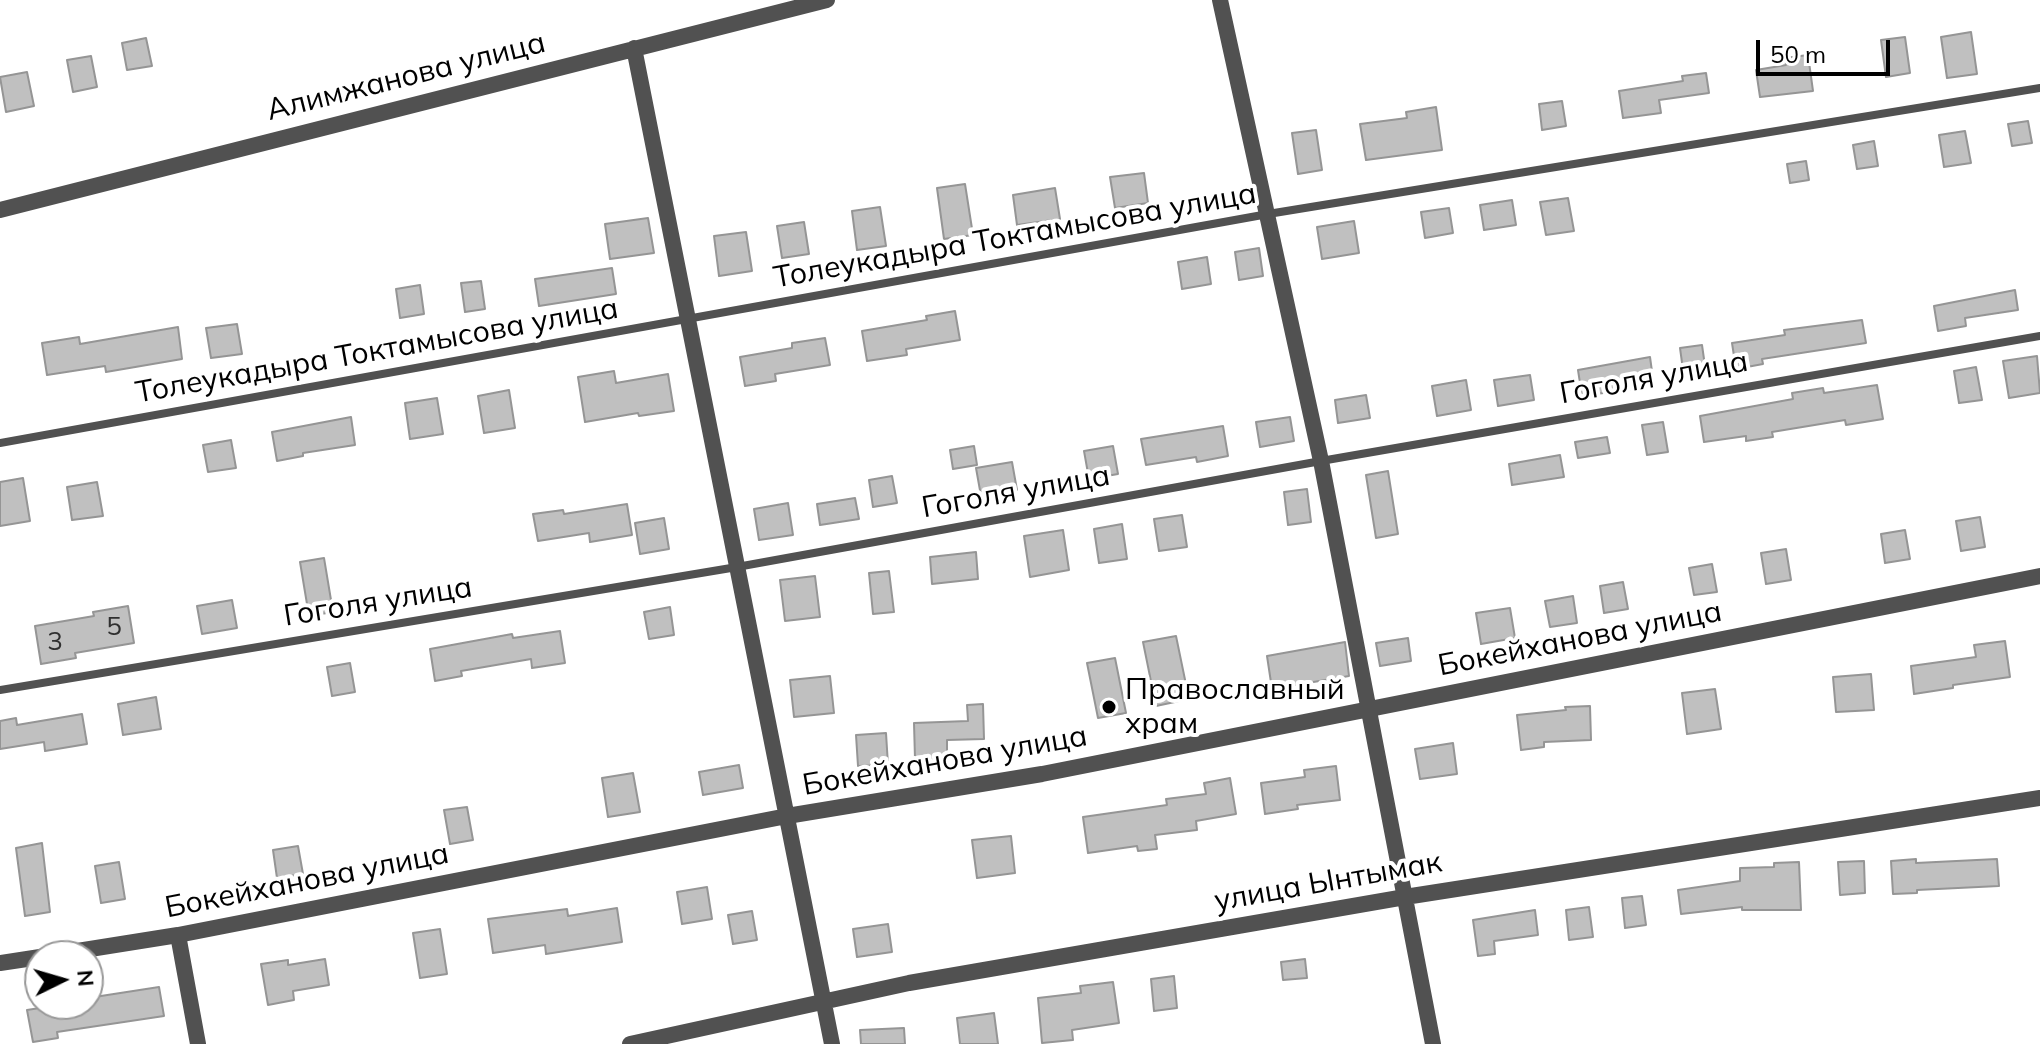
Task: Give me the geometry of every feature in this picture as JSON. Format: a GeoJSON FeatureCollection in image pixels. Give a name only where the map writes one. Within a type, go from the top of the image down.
{"type":"FeatureCollection","features":[{"type":"Feature","properties":{"kind":"street","name":"Алимжанова улица"},"geometry":{"type":"LineString","coordinates":[[0,210],[827,0]]}},
{"type":"Feature","properties":{"kind":"street"},"geometry":{"type":"LineString","coordinates":[[1220,0],[1321,461],[1433,1044]]}},
{"type":"Feature","properties":{"kind":"street"},"geometry":{"type":"LineString","coordinates":[[634,48],[832,1044]]}},
{"type":"Feature","properties":{"kind":"street","name":"Бокейханова улица"},"geometry":{"type":"LineString","coordinates":[[104,947],[787,816],[1042,774],[2040,576]]}},
{"type":"Feature","properties":{"kind":"street","name":"улица Ынтымак"},"geometry":{"type":"LineString","coordinates":[[630,1044],[909,983],[1405,897],[2040,798]]}},
{"type":"Feature","properties":{"kind":"street"},"geometry":{"type":"LineString","coordinates":[[178,935],[198,1044]]}},
{"type":"Feature","properties":{"kind":"street"},"geometry":{"type":"LineString","coordinates":[[0,963],[24,959]]}},
{"type":"Feature","properties":{"kind":"lane","name":"Толеукадыра Токтамысова улица"},"geometry":{"type":"LineString","coordinates":[[0,443],[1268,214],[2040,88]]}},
{"type":"Feature","properties":{"kind":"lane","name":"Гоголя улица"},"geometry":{"type":"LineString","coordinates":[[0,690],[737,567],[1321,461],[2040,336]]}},
{"type":"Feature","properties":{"kind":"building"},"geometry":{"type":"Polygon","coordinates":[[[1971,32],[1977,74],[1947,78],[1941,37],[1971,32]]]}},
{"type":"Feature","properties":{"kind":"building"},"geometry":{"type":"Polygon","coordinates":[[[1905,37],[1910,73],[1886,77],[1881,40],[1905,37]]]}},
{"type":"Feature","properties":{"kind":"building"},"geometry":{"type":"Polygon","coordinates":[[[146,38],[152,66],[127,70],[122,43],[146,38]]]}},
{"type":"Feature","properties":{"kind":"building"},"geometry":{"type":"Polygon","coordinates":[[[1808,55],[1813,91],[1760,97],[1756,70],[1786,65],[1785,58],[1808,55]]]}},
{"type":"Feature","properties":{"kind":"building"},"geometry":{"type":"Polygon","coordinates":[[[91,56],[97,87],[73,92],[67,60],[91,56]]]}},
{"type":"Feature","properties":{"kind":"building"},"geometry":{"type":"Polygon","coordinates":[[[27,72],[34,106],[6,112],[0,77],[27,72]]]}},
{"type":"Feature","properties":{"kind":"building"},"geometry":{"type":"Polygon","coordinates":[[[1706,73],[1709,93],[1659,100],[1661,113],[1623,118],[1619,91],[1683,81],[1682,76],[1706,73]]]}},
{"type":"Feature","properties":{"kind":"building"},"geometry":{"type":"Polygon","coordinates":[[[1562,101],[1566,126],[1542,130],[1539,104],[1562,101]]]}},
{"type":"Feature","properties":{"kind":"building"},"geometry":{"type":"Polygon","coordinates":[[[1436,107],[1442,150],[1366,160],[1360,124],[1407,118],[1406,112],[1436,107]]]}},
{"type":"Feature","properties":{"kind":"building"},"geometry":{"type":"Polygon","coordinates":[[[2028,121],[2032,143],[2012,146],[2008,124],[2028,121]]]}},
{"type":"Feature","properties":{"kind":"building"},"geometry":{"type":"Polygon","coordinates":[[[1316,130],[1322,170],[1298,174],[1292,133],[1316,130]]]}},
{"type":"Feature","properties":{"kind":"building"},"geometry":{"type":"Polygon","coordinates":[[[1965,131],[1971,163],[1944,167],[1939,135],[1965,131]]]}},
{"type":"Feature","properties":{"kind":"building"},"geometry":{"type":"Polygon","coordinates":[[[1874,141],[1878,166],[1857,169],[1853,145],[1874,141]]]}},
{"type":"Feature","properties":{"kind":"building"},"geometry":{"type":"Polygon","coordinates":[[[1806,161],[1809,180],[1790,183],[1787,164],[1806,161]]]}},
{"type":"Feature","properties":{"kind":"building"},"geometry":{"type":"Polygon","coordinates":[[[1144,173],[1148,203],[1115,208],[1110,177],[1144,173]]]}},
{"type":"Feature","properties":{"kind":"building"},"geometry":{"type":"Polygon","coordinates":[[[965,184],[973,235],[944,239],[937,188],[965,184]]]}},
{"type":"Feature","properties":{"kind":"building"},"geometry":{"type":"Polygon","coordinates":[[[1055,188],[1060,219],[1017,225],[1013,195],[1055,188]]]}},
{"type":"Feature","properties":{"kind":"building"},"geometry":{"type":"Polygon","coordinates":[[[1568,198],[1574,231],[1546,235],[1540,202],[1568,198]]]}},
{"type":"Feature","properties":{"kind":"building"},"geometry":{"type":"Polygon","coordinates":[[[1512,200],[1516,225],[1484,230],[1480,205],[1512,200]]]}},
{"type":"Feature","properties":{"kind":"building"},"geometry":{"type":"Polygon","coordinates":[[[880,207],[886,246],[857,250],[852,211],[880,207]]]}},
{"type":"Feature","properties":{"kind":"building"},"geometry":{"type":"Polygon","coordinates":[[[1449,208],[1453,233],[1425,238],[1421,212],[1449,208]]]}},
{"type":"Feature","properties":{"kind":"building"},"geometry":{"type":"Polygon","coordinates":[[[648,218],[654,253],[610,259],[605,224],[648,218]]]}},
{"type":"Feature","properties":{"kind":"building"},"geometry":{"type":"Polygon","coordinates":[[[1354,221],[1359,253],[1322,259],[1317,227],[1354,221]]]}},
{"type":"Feature","properties":{"kind":"building"},"geometry":{"type":"Polygon","coordinates":[[[804,222],[809,254],[782,258],[777,226],[804,222]]]}},
{"type":"Feature","properties":{"kind":"building"},"geometry":{"type":"Polygon","coordinates":[[[746,232],[752,271],[719,276],[714,236],[746,232]]]}},
{"type":"Feature","properties":{"kind":"building"},"geometry":{"type":"Polygon","coordinates":[[[1259,248],[1263,276],[1239,280],[1235,252],[1259,248]]]}},
{"type":"Feature","properties":{"kind":"building"},"geometry":{"type":"Polygon","coordinates":[[[1207,257],[1211,284],[1182,289],[1178,262],[1207,257]]]}},
{"type":"Feature","properties":{"kind":"building"},"geometry":{"type":"Polygon","coordinates":[[[612,268],[616,294],[539,306],[535,279],[612,268]]]}},
{"type":"Feature","properties":{"kind":"building"},"geometry":{"type":"Polygon","coordinates":[[[481,281],[485,309],[465,312],[461,283],[481,281]]]}},
{"type":"Feature","properties":{"kind":"building"},"geometry":{"type":"Polygon","coordinates":[[[420,285],[424,314],[400,318],[396,289],[420,285]]]}},
{"type":"Feature","properties":{"kind":"building"},"geometry":{"type":"Polygon","coordinates":[[[2015,290],[2018,310],[1965,318],[1966,326],[1938,331],[1934,306],[2015,290]]]}},
{"type":"Feature","properties":{"kind":"building"},"geometry":{"type":"Polygon","coordinates":[[[955,311],[960,340],[906,349],[907,355],[867,361],[862,331],[927,320],[926,316],[955,311]]]}},
{"type":"Feature","properties":{"kind":"building"},"geometry":{"type":"Polygon","coordinates":[[[1862,320],[1866,343],[1762,359],[1763,364],[1736,369],[1732,343],[1785,335],[1784,330],[1862,320]]]}},
{"type":"Feature","properties":{"kind":"building"},"geometry":{"type":"Polygon","coordinates":[[[237,324],[242,354],[211,358],[206,328],[237,324]]]}},
{"type":"Feature","properties":{"kind":"building"},"geometry":{"type":"Polygon","coordinates":[[[178,327],[182,359],[106,372],[105,366],[47,375],[42,343],[79,337],[80,344],[178,327]]]}},
{"type":"Feature","properties":{"kind":"building"},"geometry":{"type":"Polygon","coordinates":[[[825,338],[830,365],[775,374],[776,381],[745,386],[740,357],[792,348],[792,343],[825,338]]]}},
{"type":"Feature","properties":{"kind":"building"},"geometry":{"type":"Polygon","coordinates":[[[1702,345],[1706,373],[1684,377],[1680,348],[1702,345]]]}},
{"type":"Feature","properties":{"kind":"building"},"geometry":{"type":"Polygon","coordinates":[[[2037,356],[2040,393],[2009,398],[2003,361],[2037,356]]]}},
{"type":"Feature","properties":{"kind":"building"},"geometry":{"type":"Polygon","coordinates":[[[1650,357],[1654,386],[1582,396],[1578,370],[1650,357]]]}},
{"type":"Feature","properties":{"kind":"building"},"geometry":{"type":"Polygon","coordinates":[[[1976,367],[1982,400],[1959,403],[1954,371],[1976,367]]]}},
{"type":"Feature","properties":{"kind":"building"},"geometry":{"type":"Polygon","coordinates":[[[614,371],[616,383],[668,374],[674,411],[639,416],[638,413],[585,422],[578,377],[614,371]]]}},
{"type":"Feature","properties":{"kind":"building"},"geometry":{"type":"Polygon","coordinates":[[[1530,375],[1534,400],[1498,406],[1494,380],[1530,375]]]}},
{"type":"Feature","properties":{"kind":"building"},"geometry":{"type":"Polygon","coordinates":[[[1466,380],[1471,410],[1437,416],[1432,386],[1466,380]]]}},
{"type":"Feature","properties":{"kind":"building"},"geometry":{"type":"Polygon","coordinates":[[[1877,385],[1883,419],[1846,425],[1845,420],[1772,432],[1773,437],[1746,441],[1746,436],[1704,442],[1700,416],[1793,399],[1792,393],[1823,388],[1824,393],[1877,385]]]}},
{"type":"Feature","properties":{"kind":"building"},"geometry":{"type":"Polygon","coordinates":[[[509,390],[515,428],[484,433],[478,396],[509,390]]]}},
{"type":"Feature","properties":{"kind":"building"},"geometry":{"type":"Polygon","coordinates":[[[1366,395],[1370,418],[1338,423],[1335,400],[1366,395]]]}},
{"type":"Feature","properties":{"kind":"building"},"geometry":{"type":"Polygon","coordinates":[[[437,398],[443,434],[410,439],[405,403],[437,398]]]}},
{"type":"Feature","properties":{"kind":"building"},"geometry":{"type":"Polygon","coordinates":[[[351,417],[355,445],[303,453],[303,456],[277,461],[272,432],[351,417]]]}},
{"type":"Feature","properties":{"kind":"building"},"geometry":{"type":"Polygon","coordinates":[[[1290,417],[1294,441],[1260,447],[1256,422],[1290,417]]]}},
{"type":"Feature","properties":{"kind":"building"},"geometry":{"type":"Polygon","coordinates":[[[1663,422],[1668,452],[1647,455],[1642,425],[1663,422]]]}},
{"type":"Feature","properties":{"kind":"building"},"geometry":{"type":"Polygon","coordinates":[[[1223,426],[1228,456],[1197,462],[1196,457],[1146,465],[1141,439],[1223,426]]]}},
{"type":"Feature","properties":{"kind":"building"},"geometry":{"type":"Polygon","coordinates":[[[1607,437],[1610,453],[1578,458],[1575,442],[1607,437]]]}},
{"type":"Feature","properties":{"kind":"building"},"geometry":{"type":"Polygon","coordinates":[[[231,440],[236,468],[208,472],[203,445],[231,440]]]}},
{"type":"Feature","properties":{"kind":"building"},"geometry":{"type":"Polygon","coordinates":[[[974,446],[977,465],[953,469],[950,450],[974,446]]]}},
{"type":"Feature","properties":{"kind":"building"},"geometry":{"type":"Polygon","coordinates":[[[1113,446],[1118,474],[1089,479],[1084,451],[1113,446]]]}},
{"type":"Feature","properties":{"kind":"building"},"geometry":{"type":"Polygon","coordinates":[[[1560,455],[1564,477],[1512,485],[1509,464],[1560,455]]]}},
{"type":"Feature","properties":{"kind":"building"},"geometry":{"type":"Polygon","coordinates":[[[1012,462],[1017,490],[981,496],[976,468],[1012,462]]]}},
{"type":"Feature","properties":{"kind":"building"},"geometry":{"type":"Polygon","coordinates":[[[1388,471],[1398,534],[1376,538],[1366,475],[1388,471]]]}},
{"type":"Feature","properties":{"kind":"building"},"geometry":{"type":"Polygon","coordinates":[[[892,476],[897,503],[873,507],[869,480],[892,476]]]}},
{"type":"Feature","properties":{"kind":"building"},"geometry":{"type":"Polygon","coordinates":[[[23,478],[30,521],[0,526],[0,482],[23,478]]]}},
{"type":"Feature","properties":{"kind":"building"},"geometry":{"type":"Polygon","coordinates":[[[97,482],[103,516],[72,520],[67,487],[97,482]]]}},
{"type":"Feature","properties":{"kind":"building"},"geometry":{"type":"Polygon","coordinates":[[[1307,489],[1311,522],[1288,525],[1284,492],[1307,489]]]}},
{"type":"Feature","properties":{"kind":"building"},"geometry":{"type":"Polygon","coordinates":[[[855,498],[859,519],[820,525],[817,504],[855,498]]]}},
{"type":"Feature","properties":{"kind":"building"},"geometry":{"type":"Polygon","coordinates":[[[788,503],[793,535],[759,540],[754,509],[788,503]]]}},
{"type":"Feature","properties":{"kind":"building"},"geometry":{"type":"Polygon","coordinates":[[[627,504],[632,535],[590,542],[589,533],[538,541],[533,514],[563,510],[564,514],[627,504]]]}},
{"type":"Feature","properties":{"kind":"building"},"geometry":{"type":"Polygon","coordinates":[[[1182,515],[1187,547],[1159,551],[1154,519],[1182,515]]]}},
{"type":"Feature","properties":{"kind":"building"},"geometry":{"type":"Polygon","coordinates":[[[1980,517],[1985,547],[1961,551],[1956,521],[1980,517]]]}},
{"type":"Feature","properties":{"kind":"building"},"geometry":{"type":"Polygon","coordinates":[[[664,518],[669,549],[640,554],[635,523],[664,518]]]}},
{"type":"Feature","properties":{"kind":"building"},"geometry":{"type":"Polygon","coordinates":[[[1122,524],[1127,559],[1099,563],[1094,529],[1122,524]]]}},
{"type":"Feature","properties":{"kind":"building"},"geometry":{"type":"Polygon","coordinates":[[[1063,530],[1069,570],[1030,577],[1024,536],[1063,530]]]}},
{"type":"Feature","properties":{"kind":"building"},"geometry":{"type":"Polygon","coordinates":[[[1905,530],[1910,559],[1885,563],[1881,534],[1905,530]]]}},
{"type":"Feature","properties":{"kind":"building"},"geometry":{"type":"Polygon","coordinates":[[[1786,549],[1791,580],[1766,584],[1761,553],[1786,549]]]}},
{"type":"Feature","properties":{"kind":"building"},"geometry":{"type":"Polygon","coordinates":[[[976,552],[978,579],[932,584],[930,557],[976,552]]]}},
{"type":"Feature","properties":{"kind":"building"},"geometry":{"type":"Polygon","coordinates":[[[324,558],[333,612],[309,616],[300,562],[324,558]]]}},
{"type":"Feature","properties":{"kind":"building"},"geometry":{"type":"Polygon","coordinates":[[[1712,564],[1717,592],[1694,595],[1689,568],[1712,564]]]}},
{"type":"Feature","properties":{"kind":"building"},"geometry":{"type":"Polygon","coordinates":[[[889,571],[894,612],[873,614],[869,573],[889,571]]]}},
{"type":"Feature","properties":{"kind":"building"},"geometry":{"type":"Polygon","coordinates":[[[815,576],[820,617],[785,621],[780,580],[815,576]]]}},
{"type":"Feature","properties":{"kind":"building"},"geometry":{"type":"Polygon","coordinates":[[[1623,582],[1628,609],[1604,613],[1600,586],[1623,582]]]}},
{"type":"Feature","properties":{"kind":"building"},"geometry":{"type":"Polygon","coordinates":[[[1573,596],[1577,623],[1550,627],[1545,601],[1573,596]]]}},
{"type":"Feature","properties":{"kind":"building"},"geometry":{"type":"Polygon","coordinates":[[[232,600],[237,628],[202,634],[197,606],[232,600]]]}},
{"type":"Feature","properties":{"kind":"building"},"geometry":{"type":"Polygon","coordinates":[[[128,606],[134,643],[75,653],[76,658],[41,664],[35,626],[94,616],[93,612],[128,606]]]}},
{"type":"Feature","properties":{"kind":"building"},"geometry":{"type":"Polygon","coordinates":[[[670,607],[674,635],[649,639],[644,612],[670,607]]]}},
{"type":"Feature","properties":{"kind":"building"},"geometry":{"type":"Polygon","coordinates":[[[1510,608],[1515,638],[1481,644],[1476,613],[1510,608]]]}},
{"type":"Feature","properties":{"kind":"building"},"geometry":{"type":"Polygon","coordinates":[[[560,631],[565,663],[532,668],[531,659],[461,671],[462,676],[435,681],[430,649],[512,634],[513,638],[560,631]]]}},
{"type":"Feature","properties":{"kind":"building"},"geometry":{"type":"Polygon","coordinates":[[[1176,636],[1189,699],[1156,706],[1143,642],[1176,636]]]}},
{"type":"Feature","properties":{"kind":"building"},"geometry":{"type":"Polygon","coordinates":[[[1408,638],[1411,661],[1380,666],[1376,643],[1408,638]]]}},
{"type":"Feature","properties":{"kind":"building"},"geometry":{"type":"Polygon","coordinates":[[[2005,641],[2010,677],[1914,694],[1911,666],[1976,657],[1974,645],[2005,641]]]}},
{"type":"Feature","properties":{"kind":"building"},"geometry":{"type":"Polygon","coordinates":[[[1345,642],[1349,676],[1272,689],[1267,656],[1345,642]]]}},
{"type":"Feature","properties":{"kind":"building"},"geometry":{"type":"Polygon","coordinates":[[[1115,658],[1126,713],[1098,718],[1087,663],[1115,658]]]}},
{"type":"Feature","properties":{"kind":"building"},"geometry":{"type":"Polygon","coordinates":[[[350,663],[355,692],[332,696],[327,667],[350,663]]]}},
{"type":"Feature","properties":{"kind":"building"},"geometry":{"type":"Polygon","coordinates":[[[1871,674],[1874,710],[1836,712],[1833,677],[1871,674]]]}},
{"type":"Feature","properties":{"kind":"building"},"geometry":{"type":"Polygon","coordinates":[[[830,676],[834,713],[794,717],[790,680],[830,676]]]}},
{"type":"Feature","properties":{"kind":"building"},"geometry":{"type":"Polygon","coordinates":[[[1715,689],[1721,729],[1687,734],[1682,693],[1715,689]]]}},
{"type":"Feature","properties":{"kind":"building"},"geometry":{"type":"Polygon","coordinates":[[[156,697],[161,729],[123,735],[118,704],[156,697]]]}},
{"type":"Feature","properties":{"kind":"building"},"geometry":{"type":"Polygon","coordinates":[[[983,704],[984,739],[947,740],[947,758],[915,759],[914,723],[968,721],[967,705],[983,704]]]}},
{"type":"Feature","properties":{"kind":"building"},"geometry":{"type":"Polygon","coordinates":[[[1590,706],[1591,740],[1544,742],[1544,747],[1521,750],[1517,715],[1590,706]]]}},
{"type":"Feature","properties":{"kind":"building"},"geometry":{"type":"Polygon","coordinates":[[[82,714],[87,744],[45,751],[44,742],[0,749],[0,721],[16,718],[17,725],[82,714]]]}},
{"type":"Feature","properties":{"kind":"building"},"geometry":{"type":"Polygon","coordinates":[[[886,733],[888,765],[858,766],[856,735],[886,733]]]}},
{"type":"Feature","properties":{"kind":"building"},"geometry":{"type":"Polygon","coordinates":[[[1453,743],[1457,774],[1420,779],[1415,749],[1453,743]]]}},
{"type":"Feature","properties":{"kind":"building"},"geometry":{"type":"Polygon","coordinates":[[[739,765],[743,788],[703,795],[699,772],[739,765]]]}},
{"type":"Feature","properties":{"kind":"building"},"geometry":{"type":"Polygon","coordinates":[[[1336,766],[1340,800],[1297,805],[1298,809],[1265,814],[1261,783],[1305,777],[1304,770],[1336,766]]]}},
{"type":"Feature","properties":{"kind":"building"},"geometry":{"type":"Polygon","coordinates":[[[633,773],[640,812],[608,817],[602,778],[633,773]]]}},
{"type":"Feature","properties":{"kind":"building"},"geometry":{"type":"Polygon","coordinates":[[[1230,778],[1236,814],[1196,821],[1197,830],[1155,835],[1157,849],[1138,851],[1137,846],[1088,853],[1083,817],[1167,805],[1166,799],[1206,794],[1204,783],[1230,778]]]}},
{"type":"Feature","properties":{"kind":"building"},"geometry":{"type":"Polygon","coordinates":[[[467,807],[473,840],[450,844],[444,810],[467,807]]]}},
{"type":"Feature","properties":{"kind":"building"},"geometry":{"type":"Polygon","coordinates":[[[1011,836],[1015,873],[977,878],[972,840],[1011,836]]]}},
{"type":"Feature","properties":{"kind":"building"},"geometry":{"type":"Polygon","coordinates":[[[42,843],[50,912],[25,916],[16,848],[42,843]]]}},
{"type":"Feature","properties":{"kind":"building"},"geometry":{"type":"Polygon","coordinates":[[[298,846],[303,874],[277,878],[273,850],[298,846]]]}},
{"type":"Feature","properties":{"kind":"building"},"geometry":{"type":"Polygon","coordinates":[[[1916,859],[1916,863],[1997,859],[1999,886],[1893,894],[1891,861],[1916,859]]]}},
{"type":"Feature","properties":{"kind":"building"},"geometry":{"type":"Polygon","coordinates":[[[1864,861],[1865,893],[1840,895],[1838,862],[1864,861]]]}},
{"type":"Feature","properties":{"kind":"building"},"geometry":{"type":"Polygon","coordinates":[[[119,862],[125,899],[101,903],[95,866],[119,862]]]}},
{"type":"Feature","properties":{"kind":"building"},"geometry":{"type":"Polygon","coordinates":[[[1799,862],[1801,910],[1742,910],[1742,907],[1681,914],[1678,890],[1740,881],[1740,868],[1774,867],[1774,863],[1799,862]]]}},
{"type":"Feature","properties":{"kind":"building"},"geometry":{"type":"Polygon","coordinates":[[[707,887],[712,919],[682,924],[677,892],[707,887]]]}},
{"type":"Feature","properties":{"kind":"building"},"geometry":{"type":"Polygon","coordinates":[[[1642,896],[1646,925],[1625,928],[1622,898],[1642,896]]]}},
{"type":"Feature","properties":{"kind":"building"},"geometry":{"type":"Polygon","coordinates":[[[1589,907],[1593,937],[1569,940],[1566,910],[1589,907]]]}},
{"type":"Feature","properties":{"kind":"building"},"geometry":{"type":"Polygon","coordinates":[[[617,908],[622,942],[546,954],[545,945],[493,953],[488,919],[567,909],[568,916],[617,908]]]}},
{"type":"Feature","properties":{"kind":"building"},"geometry":{"type":"Polygon","coordinates":[[[1535,910],[1538,935],[1494,941],[1495,954],[1478,956],[1473,920],[1535,910]]]}},
{"type":"Feature","properties":{"kind":"building"},"geometry":{"type":"Polygon","coordinates":[[[752,911],[757,940],[733,944],[728,915],[752,911]]]}},
{"type":"Feature","properties":{"kind":"building"},"geometry":{"type":"Polygon","coordinates":[[[888,924],[892,952],[857,957],[853,929],[888,924]]]}},
{"type":"Feature","properties":{"kind":"building"},"geometry":{"type":"Polygon","coordinates":[[[440,929],[447,974],[420,978],[413,933],[440,929]]]}},
{"type":"Feature","properties":{"kind":"building"},"geometry":{"type":"Polygon","coordinates":[[[325,959],[329,985],[293,991],[294,1000],[268,1005],[261,964],[288,960],[288,965],[325,959]]]}},
{"type":"Feature","properties":{"kind":"building"},"geometry":{"type":"Polygon","coordinates":[[[1305,959],[1307,978],[1283,980],[1281,962],[1305,959]]]}},
{"type":"Feature","properties":{"kind":"building"},"geometry":{"type":"Polygon","coordinates":[[[1174,976],[1177,1008],[1154,1011],[1151,979],[1174,976]]]}},
{"type":"Feature","properties":{"kind":"building"},"geometry":{"type":"Polygon","coordinates":[[[1113,982],[1119,1023],[1072,1030],[1073,1040],[1042,1043],[1038,998],[1081,993],[1080,986],[1113,982]]]}},
{"type":"Feature","properties":{"kind":"building"},"geometry":{"type":"Polygon","coordinates":[[[159,987],[164,1016],[57,1032],[58,1038],[33,1042],[29,1020],[104,1020],[104,996],[159,987]]]}},
{"type":"Feature","properties":{"kind":"building"},"geometry":{"type":"Polygon","coordinates":[[[994,1013],[998,1044],[960,1044],[957,1018],[994,1013]]]}},
{"type":"Feature","properties":{"kind":"building"},"geometry":{"type":"Polygon","coordinates":[[[904,1028],[905,1044],[861,1044],[860,1030],[904,1028]]]}},
{"type":"Feature","properties":{"kind":"place","name":"Православный храм"},"geometry":{"type":"Point","coordinates":[1109,707]}}]}
